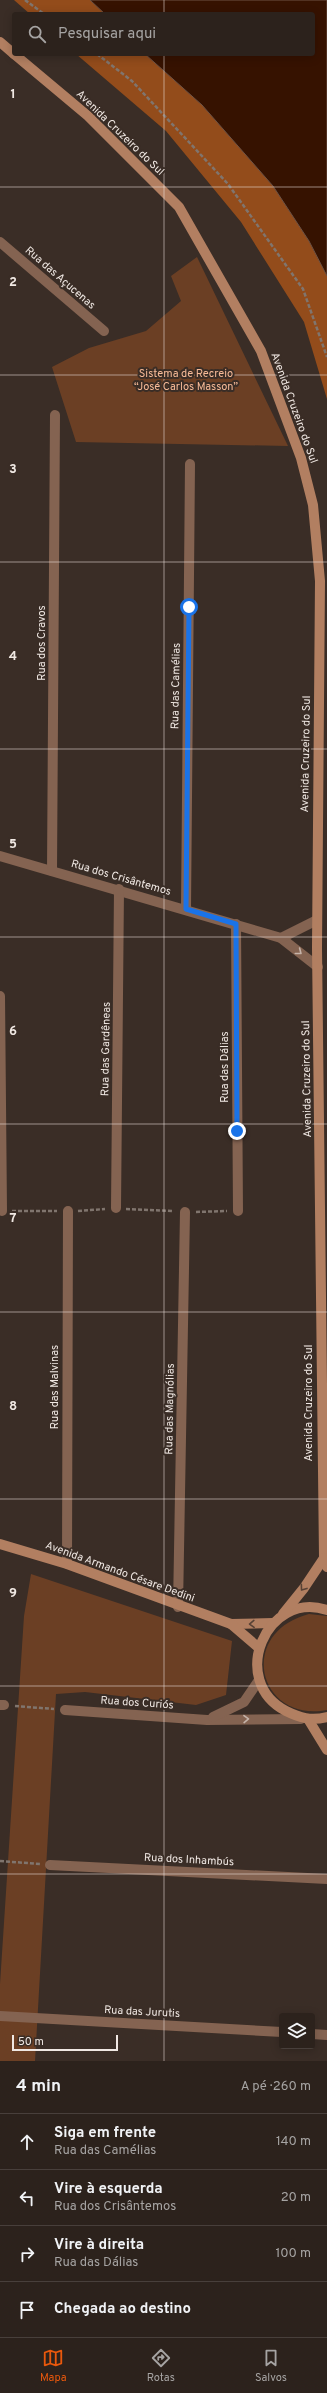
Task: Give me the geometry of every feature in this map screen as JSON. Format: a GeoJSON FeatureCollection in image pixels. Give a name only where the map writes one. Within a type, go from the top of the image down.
{"type":"FeatureCollection","features":[{"type":"Feature","properties":{"kind":"street","name":"Avenida Cruzeiro do Sul"},"geometry":{"type":"LineString","coordinates":[[0,42],[12,52]]}},
{"type":"Feature","properties":{"kind":"street","name":"Avenida Cruzeiro do Sul"},"geometry":{"type":"LineString","coordinates":[[16,56],[88,116],[178,207],[261,351],[301,458],[313,505],[320,581],[317,920],[325,1563],[265,1633],[258,1648]]}},
{"type":"Feature","properties":{"kind":"street","name":"Rua das Açucenas"},"geometry":{"type":"LineString","coordinates":[[0,242],[104,331]]}},
{"type":"Feature","properties":{"kind":"street","name":"Rua dos Cravos"},"geometry":{"type":"LineString","coordinates":[[52,870],[55,415]]}},
{"type":"Feature","properties":{"kind":"street","name":"Rua das Camélias"},"geometry":{"type":"LineString","coordinates":[[186,909],[190,464]]}},
{"type":"Feature","properties":{"kind":"street","name":"Rua dos Crisântemos"},"geometry":{"type":"LineString","coordinates":[[0,856],[119,889],[281,938],[318,967]]}},
{"type":"Feature","properties":{"kind":"street","name":"Rua das Gardêneas"},"geometry":{"type":"LineString","coordinates":[[116,1208],[119,889]]}},
{"type":"Feature","properties":{"kind":"street"},"geometry":{"type":"LineString","coordinates":[[281,938],[317,920]]}},
{"type":"Feature","properties":{"kind":"street","name":"Rua das Dálias"},"geometry":{"type":"LineString","coordinates":[[236,924],[238,1210]]}},
{"type":"Feature","properties":{"kind":"street"},"geometry":{"type":"LineString","coordinates":[[0,996],[2,1211]]}},
{"type":"Feature","properties":{"kind":"street","name":"Rua das Malvinas"},"geometry":{"type":"LineString","coordinates":[[67,1564],[68,1211]]}},
{"type":"Feature","properties":{"kind":"street","name":"Rua das Magnólias"},"geometry":{"type":"LineString","coordinates":[[178,1606],[185,1212]]}},
{"type":"Feature","properties":{"kind":"street","name":"Avenida Armando Césare Dedini"},"geometry":{"type":"LineString","coordinates":[[0,1544],[67,1564],[178,1606],[231,1624],[258,1648]]}},
{"type":"Feature","properties":{"kind":"street"},"geometry":{"type":"LineString","coordinates":[[277,1620],[299,1608],[317,1607],[327,1610]]}},
{"type":"Feature","properties":{"kind":"street","name":"Avenida Armando Césare Dedini"},"geometry":{"type":"LineString","coordinates":[[231,1624],[277,1620]]}},
{"type":"Feature","properties":{"kind":"street"},"geometry":{"type":"LineString","coordinates":[[258,1648],[256,1664],[259,1680],[266,1695],[276,1706],[304,1719],[327,1750]]}},
{"type":"Feature","properties":{"kind":"street","name":"Rua dos Curiós"},"geometry":{"type":"LineString","coordinates":[[207,1720],[244,1702],[259,1680]]}},
{"type":"Feature","properties":{"kind":"street","name":"Rua dos Curiós"},"geometry":{"type":"LineString","coordinates":[[65,1710],[207,1720],[304,1719]]}},
{"type":"Feature","properties":{"kind":"street"},"geometry":{"type":"LineString","coordinates":[[304,1719],[327,1717]]}},
{"type":"Feature","properties":{"kind":"street","name":"Rua dos Inhambús"},"geometry":{"type":"LineString","coordinates":[[50,1865],[327,1879]]}},
{"type":"Feature","properties":{"kind":"street","name":"Rua das Jurutis"},"geometry":{"type":"LineString","coordinates":[[0,2016],[279,2032]]}},
{"type":"Feature","properties":{"kind":"street"},"geometry":{"type":"LineString","coordinates":[[315,2034],[327,2034]]}},
{"type":"Feature","properties":{"kind":"path"},"geometry":{"type":"LineString","coordinates":[[25,0],[41,12]]}},
{"type":"Feature","properties":{"kind":"path"},"geometry":{"type":"LineString","coordinates":[[100,56],[132,81],[228,184],[303,289],[327,357]]}},
{"type":"Feature","properties":{"kind":"path"},"geometry":{"type":"LineString","coordinates":[[2,1705],[65,1710]]}},
{"type":"Feature","properties":{"kind":"path"},"geometry":{"type":"LineString","coordinates":[[0,1861],[50,1865]]}},
{"type":"Feature","properties":{"kind":"green space","name":"Sistema de Recreio “José Carlos Masson”"},"geometry":{"type":"Polygon","coordinates":[[[197,257],[288,446],[76,442],[52,367],[89,348],[146,331],[181,301],[171,276],[197,257]]]}},
{"type":"Feature","properties":{"kind":"green space"},"geometry":{"type":"Polygon","coordinates":[[[31,1574],[232,1641],[226,1695],[196,1705],[85,1692],[56,1694],[35,2061],[0,2061],[0,1984],[24,1616],[31,1574]]]}},
{"type":"Feature","properties":{"kind":"green space"},"geometry":{"type":"Polygon","coordinates":[[[309,1614],[327,1616],[327,1710],[303,1710],[285,1703],[272,1690],[265,1674],[264,1656],[271,1639],[286,1624],[309,1614]]]}},
{"type":"Feature","properties":{"kind":"shaded area"},"geometry":{"type":"Polygon","coordinates":[[[14,0],[90,0],[103,12],[28,12],[14,0]]]}},
{"type":"Feature","properties":{"kind":"shaded area"},"geometry":{"type":"Polygon","coordinates":[[[90,0],[327,0],[327,276],[309,241],[273,186],[202,105],[147,56],[315,56],[315,12],[103,12],[90,0]]]}},
{"type":"Feature","properties":{"kind":"shaded area"},"geometry":{"type":"Polygon","coordinates":[[[78,56],[147,56],[202,105],[273,186],[309,241],[327,276],[327,399],[304,322],[241,222],[166,131],[78,56]]]}},
{"type":"Feature","properties":{"kind":"route"},"geometry":{"type":"LineString","coordinates":[[189,607],[186,909],[236,924],[237,1131]]}}]}
